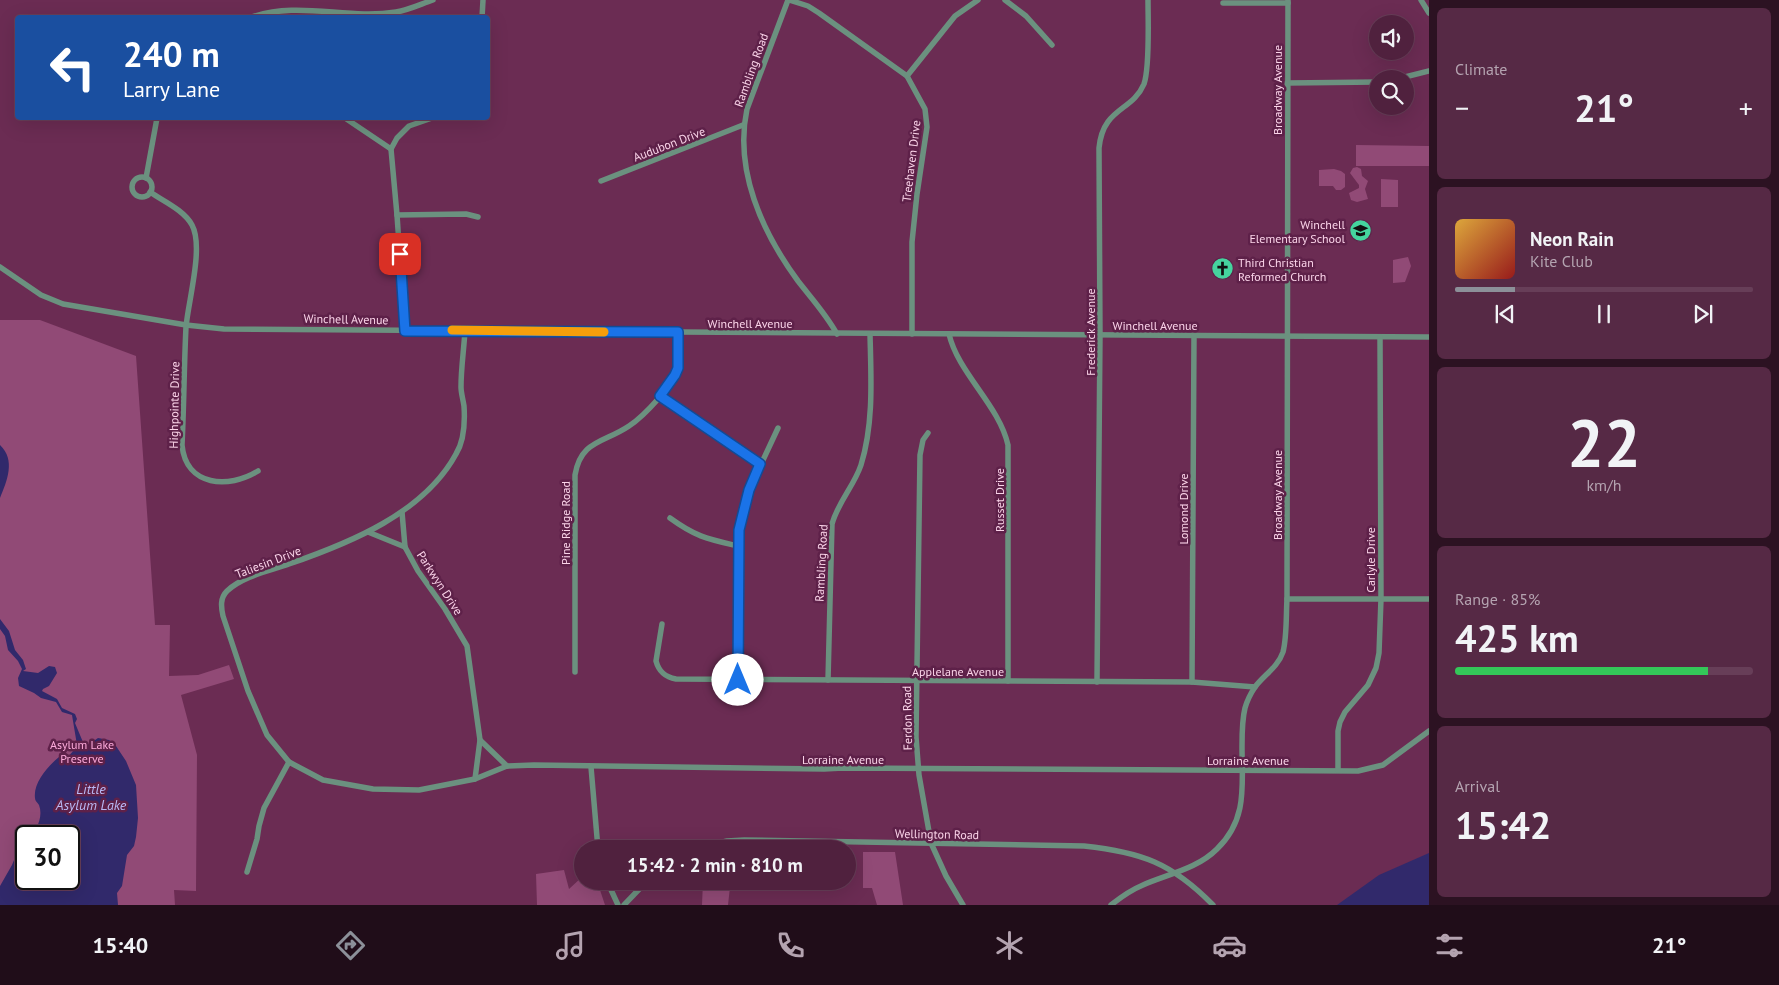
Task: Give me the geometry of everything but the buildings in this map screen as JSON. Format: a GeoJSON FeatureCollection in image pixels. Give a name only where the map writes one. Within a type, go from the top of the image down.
{"type":"FeatureCollection","features":[{"type":"Feature","properties":{"kind":"street"},"geometry":{"type":"LineString","coordinates":[[255,15],[264,11],[291,5],[361,12],[396,12],[433,0]]}},
{"type":"Feature","properties":{"kind":"street"},"geometry":{"type":"LineString","coordinates":[[482,15],[483,0]]}},
{"type":"Feature","properties":{"kind":"street","name":"Treehaven Drive"},"geometry":{"type":"LineString","coordinates":[[788,0],[813,9],[907,76],[925,109],[927,127],[912,242],[912,334]]}},
{"type":"Feature","properties":{"kind":"street","name":"Rambling Road"},"geometry":{"type":"LineString","coordinates":[[788,0],[750,96],[744,125],[746,173],[761,215],[775,245],[798,281],[827,316],[837,334]]}},
{"type":"Feature","properties":{"kind":"street"},"geometry":{"type":"LineString","coordinates":[[907,76],[954,16],[978,0]]}},
{"type":"Feature","properties":{"kind":"street"},"geometry":{"type":"LineString","coordinates":[[1005,0],[1026,16],[1052,45]]}},
{"type":"Feature","properties":{"kind":"street","name":"Frederick Avenue"},"geometry":{"type":"LineString","coordinates":[[1098,682],[1100,138],[1106,124],[1143,86],[1146,68],[1148,0]]}},
{"type":"Feature","properties":{"kind":"street"},"geometry":{"type":"LineString","coordinates":[[1421,0],[1429,13]]}},
{"type":"Feature","properties":{"kind":"street"},"geometry":{"type":"LineString","coordinates":[[1223,3],[1288,2]]}},
{"type":"Feature","properties":{"kind":"street","name":"Broadway Avenue"},"geometry":{"type":"LineString","coordinates":[[1111,905],[1122,896],[1141,886],[1190,868],[1205,860],[1217,849],[1234,828],[1241,806],[1243,719],[1245,708],[1255,687],[1276,664],[1283,652],[1287,599],[1288,2]]}},
{"type":"Feature","properties":{"kind":"street"},"geometry":{"type":"LineString","coordinates":[[1414,75],[1429,71]]}},
{"type":"Feature","properties":{"kind":"street"},"geometry":{"type":"LineString","coordinates":[[1287,83],[1369,82]]}},
{"type":"Feature","properties":{"kind":"street"},"geometry":{"type":"LineString","coordinates":[[146,178],[157,120]]}},
{"type":"Feature","properties":{"kind":"street"},"geometry":{"type":"LineString","coordinates":[[348,120],[391,149]]}},
{"type":"Feature","properties":{"kind":"street"},"geometry":{"type":"LineString","coordinates":[[405,331],[391,149],[397,138],[409,126],[426,120]]}},
{"type":"Feature","properties":{"kind":"street","name":"Audubon Drive"},"geometry":{"type":"LineString","coordinates":[[601,181],[744,125]]}},
{"type":"Feature","properties":{"kind":"street"},"geometry":{"type":"LineString","coordinates":[[146,178],[152,185],[150,192],[146,196],[140,197],[135,194],[132,188],[136,179],[146,178]]}},
{"type":"Feature","properties":{"kind":"street"},"geometry":{"type":"LineString","coordinates":[[150,192],[183,214],[192,225],[195,233],[193,285],[186,325]]}},
{"type":"Feature","properties":{"kind":"street"},"geometry":{"type":"LineString","coordinates":[[397,215],[466,214],[478,218]]}},
{"type":"Feature","properties":{"kind":"street","name":"Winchell Avenue"},"geometry":{"type":"LineString","coordinates":[[0,267],[41,295],[73,306],[186,325],[224,329],[334,328],[405,331],[1429,337]]}},
{"type":"Feature","properties":{"kind":"street","name":"Highpointe Drive"},"geometry":{"type":"LineString","coordinates":[[186,325],[182,445],[185,462],[197,475],[212,481],[230,482],[241,480],[258,471]]}},
{"type":"Feature","properties":{"kind":"street"},"geometry":{"type":"LineString","coordinates":[[402,512],[438,480],[450,465],[460,447],[464,419],[461,390],[465,330]]}},
{"type":"Feature","properties":{"kind":"street","name":"Pine Ridge Road"},"geometry":{"type":"LineString","coordinates":[[575,672],[576,466],[590,446],[630,426],[660,396],[678,368],[678,332]]}},
{"type":"Feature","properties":{"kind":"street","name":"Rambling Road"},"geometry":{"type":"LineString","coordinates":[[828,680],[832,524],[835,513],[854,481],[868,440],[871,386],[870,334]]}},
{"type":"Feature","properties":{"kind":"street","name":"Russet Drive"},"geometry":{"type":"LineString","coordinates":[[950,334],[954,349],[997,418],[1008,445],[1008,681]]}},
{"type":"Feature","properties":{"kind":"street","name":"Lomond Drive"},"geometry":{"type":"LineString","coordinates":[[1192,682],[1194,336]]}},
{"type":"Feature","properties":{"kind":"street","name":"Carlyle Drive"},"geometry":{"type":"LineString","coordinates":[[1338,770],[1338,730],[1340,722],[1345,712],[1368,686],[1376,668],[1379,653],[1381,599],[1380,337]]}},
{"type":"Feature","properties":{"kind":"street"},"geometry":{"type":"LineString","coordinates":[[660,396],[760,464]]}},
{"type":"Feature","properties":{"kind":"street"},"geometry":{"type":"LineString","coordinates":[[738,680],[738,546],[741,518],[749,490],[778,428]]}},
{"type":"Feature","properties":{"kind":"street","name":"Ferdon Road"},"geometry":{"type":"LineString","coordinates":[[928,433],[920,446],[916,737],[931,844],[946,876],[963,905]]}},
{"type":"Feature","properties":{"kind":"street","name":"Taliesin Drive"},"geometry":{"type":"LineString","coordinates":[[267,735],[248,691],[223,616],[222,598],[226,592],[246,579],[325,551],[368,532],[402,512]]}},
{"type":"Feature","properties":{"kind":"street","name":"Parkwyn Drive"},"geometry":{"type":"LineString","coordinates":[[402,512],[405,547],[418,571],[445,609],[467,646],[480,740],[476,779]]}},
{"type":"Feature","properties":{"kind":"street"},"geometry":{"type":"LineString","coordinates":[[670,518],[687,530],[704,538],[738,546]]}},
{"type":"Feature","properties":{"kind":"street"},"geometry":{"type":"LineString","coordinates":[[368,532],[405,547]]}},
{"type":"Feature","properties":{"kind":"street"},"geometry":{"type":"LineString","coordinates":[[1287,599],[1429,599]]}},
{"type":"Feature","properties":{"kind":"street","name":"Applelane Avenue"},"geometry":{"type":"LineString","coordinates":[[662,624],[656,661],[662,674],[676,679],[1192,682],[1255,687]]}},
{"type":"Feature","properties":{"kind":"street","name":"Lorraine Avenue"},"geometry":{"type":"LineString","coordinates":[[267,735],[289,762],[322,780],[373,790],[419,790],[476,779],[508,766],[824,770],[1358,771],[1383,765],[1429,731]]}},
{"type":"Feature","properties":{"kind":"street"},"geometry":{"type":"LineString","coordinates":[[480,740],[508,766]]}},
{"type":"Feature","properties":{"kind":"street"},"geometry":{"type":"LineString","coordinates":[[247,872],[264,808],[289,762]]}},
{"type":"Feature","properties":{"kind":"street"},"geometry":{"type":"LineString","coordinates":[[591,767],[597,840]]}},
{"type":"Feature","properties":{"kind":"street","name":"Wellington Road"},"geometry":{"type":"LineString","coordinates":[[856,842],[1084,846],[1117,850],[1154,861],[1176,873],[1192,884],[1213,905]]}},
{"type":"Feature","properties":{"kind":"street"},"geometry":{"type":"LineString","coordinates":[[611,890],[618,905]]}},
{"type":"Feature","properties":{"kind":"street"},"geometry":{"type":"LineString","coordinates":[[624,905],[639,890]]}},
{"type":"Feature","properties":{"kind":"green space"},"geometry":{"type":"Polygon","coordinates":[[[1356,145],[1429,146],[1429,166],[1356,166],[1356,145]]]}},
{"type":"Feature","properties":{"kind":"green space"},"geometry":{"type":"Polygon","coordinates":[[[1353,168],[1361,169],[1362,176],[1368,181],[1365,189],[1368,199],[1357,202],[1351,200],[1349,193],[1359,188],[1359,185],[1350,173],[1353,168]]]}},
{"type":"Feature","properties":{"kind":"green space"},"geometry":{"type":"Polygon","coordinates":[[[1334,169],[1345,174],[1345,187],[1341,190],[1336,190],[1333,186],[1319,186],[1319,170],[1334,169]]]}},
{"type":"Feature","properties":{"kind":"green space"},"geometry":{"type":"Polygon","coordinates":[[[1381,179],[1398,180],[1398,207],[1381,207],[1381,179]]]}},
{"type":"Feature","properties":{"kind":"green space"},"geometry":{"type":"Polygon","coordinates":[[[1408,257],[1411,266],[1405,282],[1393,283],[1393,260],[1408,257]]]}},
{"type":"Feature","properties":{"kind":"green space","name":"Asylum Lake Preserve"},"geometry":{"type":"Polygon","coordinates":[[[0,320],[40,320],[136,356],[155,625],[170,625],[169,676],[198,675],[229,665],[234,679],[181,695],[197,755],[196,891],[174,890],[175,905],[0,905],[0,320]]]}},
{"type":"Feature","properties":{"kind":"green space"},"geometry":{"type":"Polygon","coordinates":[[[863,852],[895,852],[903,905],[877,905],[872,888],[863,888],[863,852]]]}},
{"type":"Feature","properties":{"kind":"green space"},"geometry":{"type":"Polygon","coordinates":[[[564,870],[569,889],[574,884],[574,890],[600,890],[605,905],[537,905],[536,874],[564,870]]]}},
{"type":"Feature","properties":{"kind":"green space"},"geometry":{"type":"Polygon","coordinates":[[[703,890],[730,890],[728,905],[702,905],[703,890]]]}},
{"type":"Feature","properties":{"kind":"water"},"geometry":{"type":"Polygon","coordinates":[[[0,445],[8,457],[9,471],[0,498],[0,445]]]}},
{"type":"Feature","properties":{"kind":"water","name":"Little Asylum Lake"},"geometry":{"type":"Polygon","coordinates":[[[0,619],[9,631],[15,650],[23,660],[26,669],[23,671],[38,673],[49,666],[55,667],[57,673],[49,686],[42,691],[57,699],[62,708],[75,714],[77,719],[75,723],[85,747],[98,738],[109,740],[116,746],[126,761],[136,785],[138,818],[134,846],[127,855],[122,886],[117,893],[118,905],[0,905],[0,886],[15,858],[15,890],[80,890],[80,825],[37,825],[40,811],[39,805],[35,800],[35,792],[42,775],[59,757],[67,758],[74,750],[78,751],[72,715],[62,712],[56,702],[41,698],[19,686],[18,678],[22,669],[18,661],[8,650],[5,636],[0,629],[0,619]]]}},
{"type":"Feature","properties":{"kind":"water"},"geometry":{"type":"Polygon","coordinates":[[[1429,853],[1429,905],[1337,905],[1379,875],[1429,853]]]}},
{"type":"Feature","properties":{"kind":"slow traffic"},"geometry":{"type":"LineString","coordinates":[[452,330],[604,332]]}},
{"type":"Feature","properties":{"kind":"place","name":"Winchell Elementary School"},"geometry":{"type":"Point","coordinates":[1361,231]}},
{"type":"Feature","properties":{"kind":"place","name":"Third Christian Reformed Church"},"geometry":{"type":"Point","coordinates":[1222,269]}},
{"type":"Feature","properties":{"kind":"route"},"geometry":{"type":"LineString","coordinates":[[400,254],[405,331],[678,332],[678,368],[660,396],[760,464],[749,490],[739,530],[738,680]]}}]}
